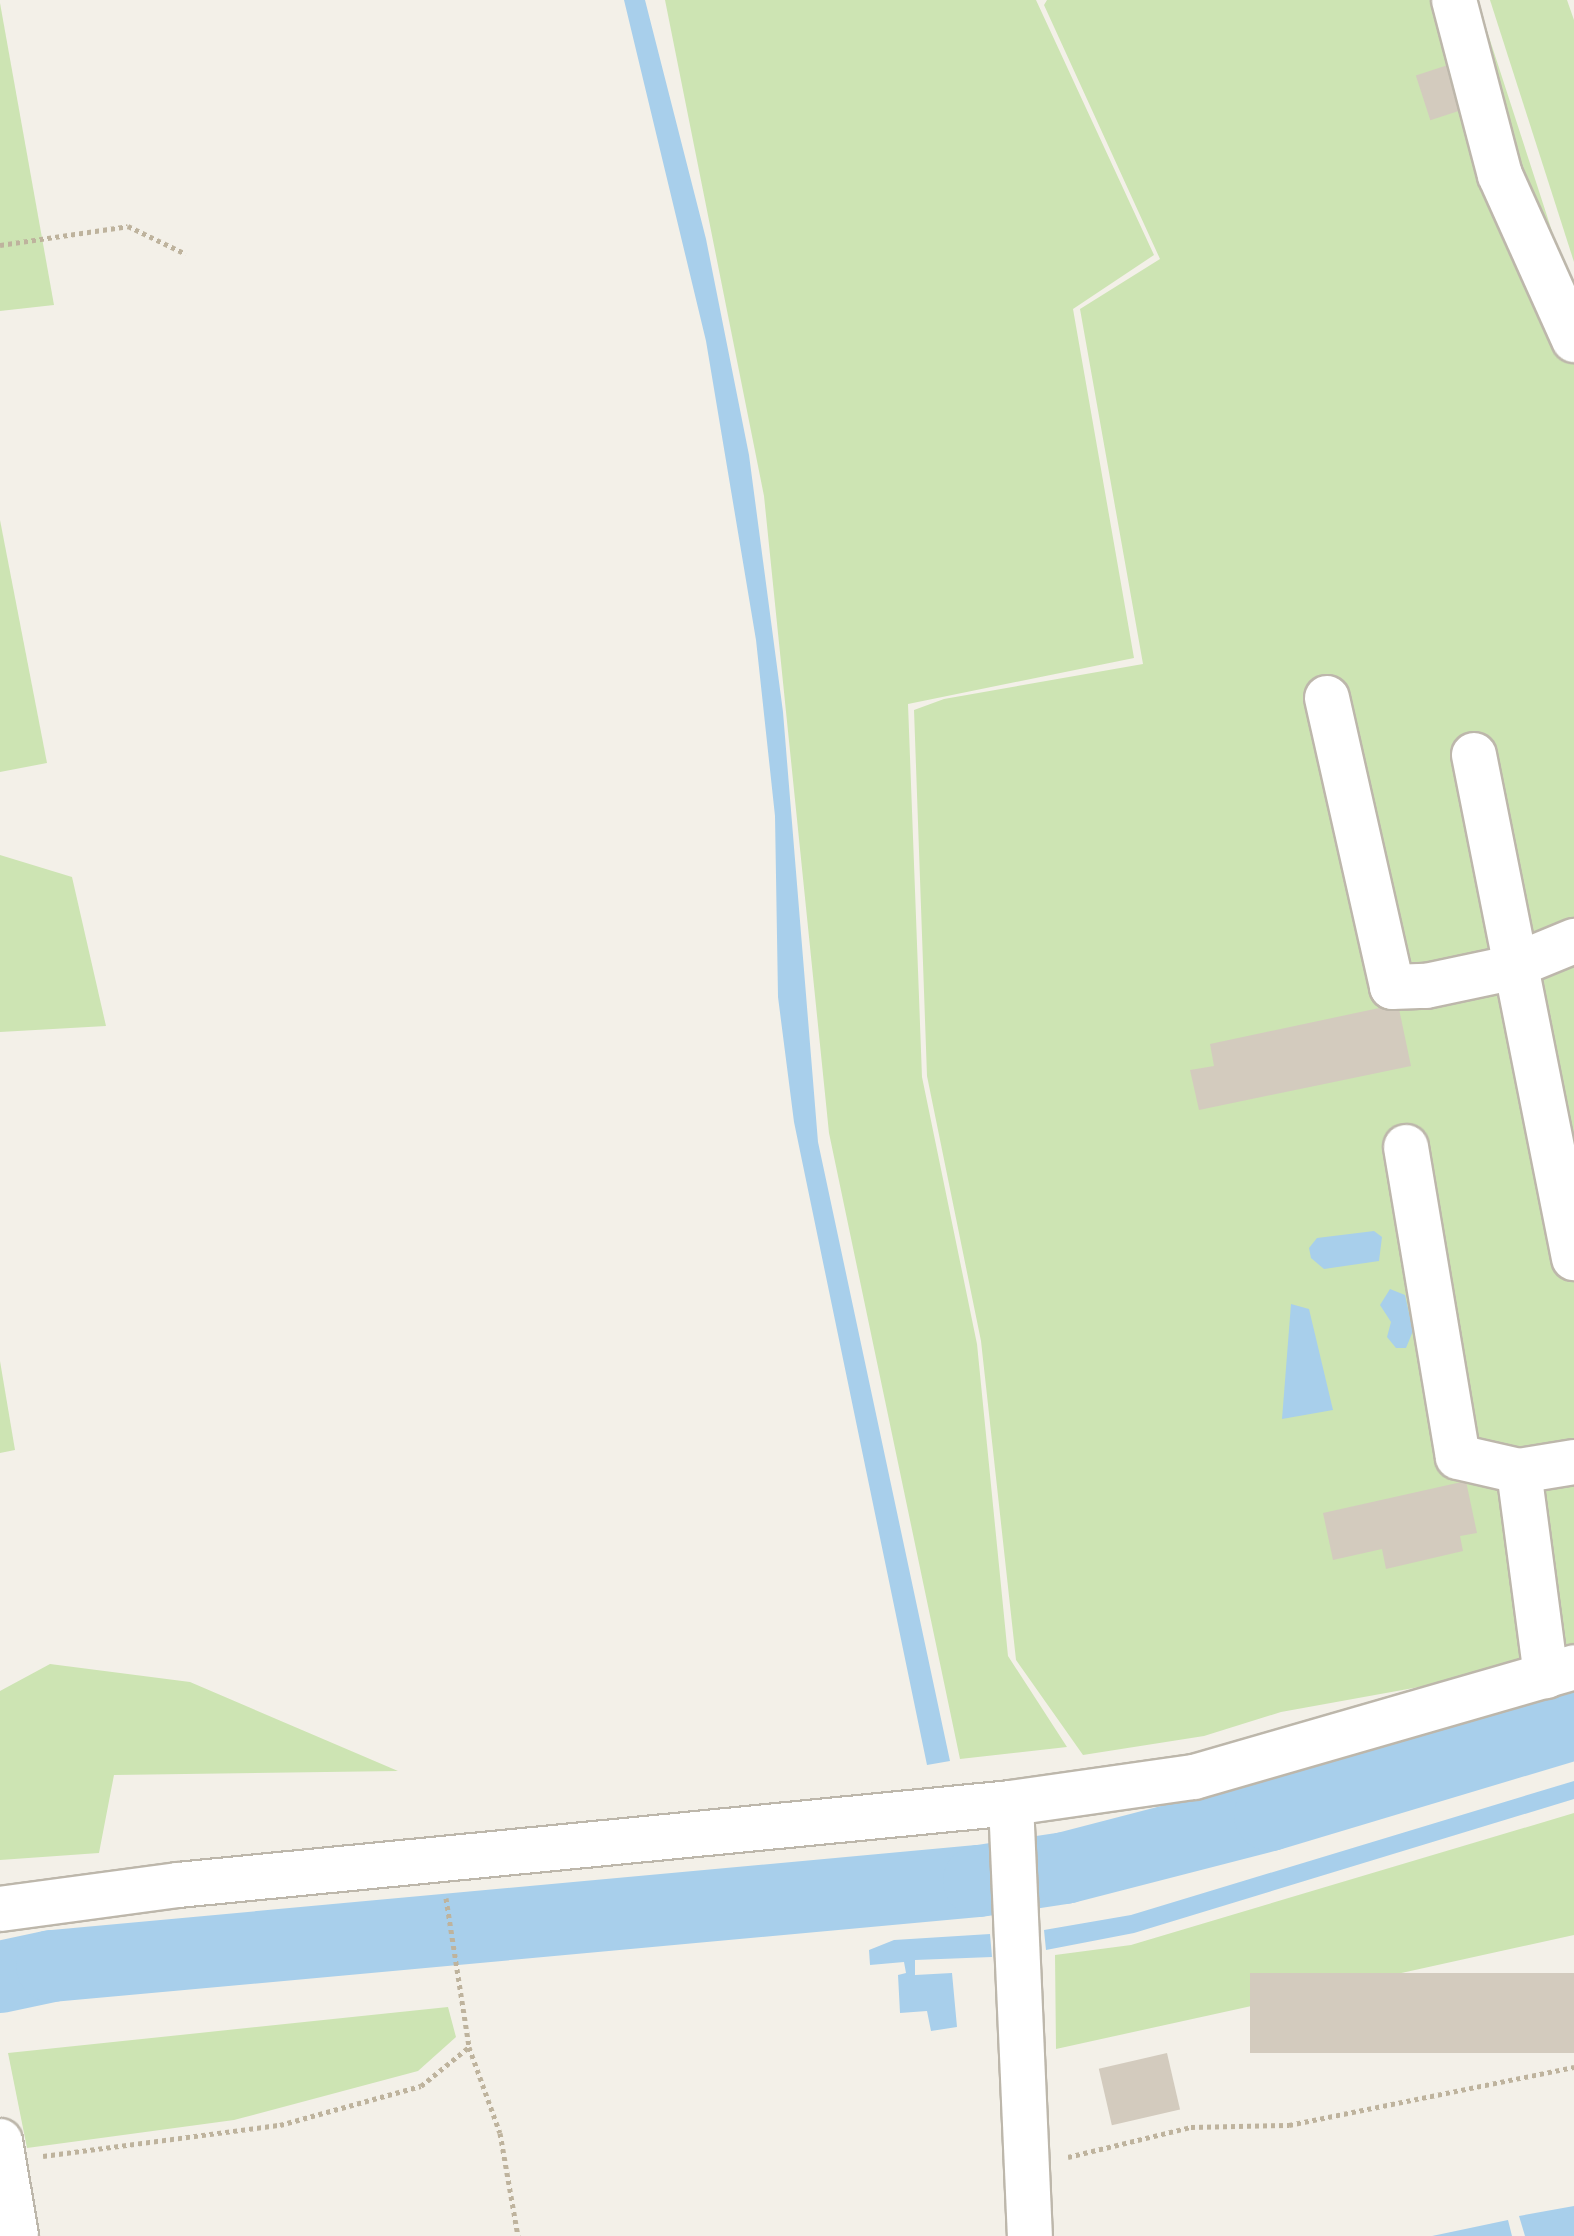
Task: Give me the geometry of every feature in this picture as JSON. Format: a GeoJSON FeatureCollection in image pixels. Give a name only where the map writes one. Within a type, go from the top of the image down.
{"type":"FeatureCollection","features":[{"type":"Feature","properties":{"kind":"street"},"geometry":{"type":"LineString","coordinates":[[1454,0],[1500,175],[1574,340]]}},
{"type":"Feature","properties":{"kind":"street"},"geometry":{"type":"LineString","coordinates":[[1327,698],[1392,987],[1426,986],[1513,966],[1574,941]]}},
{"type":"Feature","properties":{"kind":"street"},"geometry":{"type":"LineString","coordinates":[[1474,755],[1513,966],[1574,1258]]}},
{"type":"Feature","properties":{"kind":"street"},"geometry":{"type":"LineString","coordinates":[[1406,1147],[1458,1457],[1519,1471],[1574,1462]]}},
{"type":"Feature","properties":{"kind":"street"},"geometry":{"type":"LineString","coordinates":[[0,1909],[224,1881],[1012,1815],[1194,1777],[1560,1672],[1519,1471]]}},
{"type":"Feature","properties":{"kind":"street"},"geometry":{"type":"LineString","coordinates":[[1012,1815],[1030,2236]]}},
{"type":"Feature","properties":{"kind":"street"},"geometry":{"type":"LineString","coordinates":[[2,2151],[16,2236]]}},
{"type":"Feature","properties":{"kind":"path"},"geometry":{"type":"LineString","coordinates":[[0,245],[128,226],[186,254]]}},
{"type":"Feature","properties":{"kind":"path"},"geometry":{"type":"LineString","coordinates":[[447,1901],[452,1953],[469,2047],[500,2133],[518,2236]]}},
{"type":"Feature","properties":{"kind":"path"},"geometry":{"type":"LineString","coordinates":[[2,2151],[280,2125],[421,2086],[469,2047]]}},
{"type":"Feature","properties":{"kind":"path"},"geometry":{"type":"LineString","coordinates":[[1028,2166],[1191,2127],[1289,2125],[1574,2067]]}},
{"type":"Feature","properties":{"kind":"green space"},"geometry":{"type":"Polygon","coordinates":[[[665,0],[1036,0],[1154,255],[1073,309],[1134,658],[908,704],[922,1077],[977,1344],[1008,1656],[1067,1747],[960,1759],[829,1133],[764,496],[665,0]]]}},
{"type":"Feature","properties":{"kind":"green space"},"geometry":{"type":"Polygon","coordinates":[[[1047,0],[1477,0],[1574,299],[1574,1649],[1524,1668],[1281,1712],[1204,1736],[1083,1755],[1016,1660],[981,1341],[927,1076],[914,710],[944,699],[1143,664],[1080,309],[1160,259],[1044,5],[1047,0]]]}},
{"type":"Feature","properties":{"kind":"green space"},"geometry":{"type":"Polygon","coordinates":[[[1490,0],[1567,0],[1574,20],[1574,262],[1490,0]]]}},
{"type":"Feature","properties":{"kind":"green space"},"geometry":{"type":"Polygon","coordinates":[[[0,3],[54,305],[0,311],[0,3]]]}},
{"type":"Feature","properties":{"kind":"green space"},"geometry":{"type":"Polygon","coordinates":[[[0,520],[47,763],[0,772],[0,520]]]}},
{"type":"Feature","properties":{"kind":"green space"},"geometry":{"type":"Polygon","coordinates":[[[0,855],[72,877],[106,1026],[0,1032],[0,855]]]}},
{"type":"Feature","properties":{"kind":"green space"},"geometry":{"type":"Polygon","coordinates":[[[0,1361],[15,1450],[0,1453],[0,1361]]]}},
{"type":"Feature","properties":{"kind":"green space"},"geometry":{"type":"Polygon","coordinates":[[[50,1664],[190,1682],[398,1771],[114,1775],[99,1853],[0,1860],[0,1691],[50,1664]]]}},
{"type":"Feature","properties":{"kind":"green space"},"geometry":{"type":"Polygon","coordinates":[[[1574,1813],[1574,1935],[1056,2049],[1055,1955],[1131,1945],[1574,1813]]]}},
{"type":"Feature","properties":{"kind":"green space"},"geometry":{"type":"Polygon","coordinates":[[[448,2007],[456,2037],[418,2071],[234,2120],[27,2148],[8,2053],[448,2007]]]}},
{"type":"Feature","properties":{"kind":"water"},"geometry":{"type":"Polygon","coordinates":[[[624,0],[645,0],[706,239],[749,455],[783,712],[818,1142],[950,1761],[927,1765],[794,1122],[778,997],[775,816],[756,640],[706,341],[624,0]]]}},
{"type":"Feature","properties":{"kind":"water"},"geometry":{"type":"Polygon","coordinates":[[[1374,1231],[1382,1237],[1379,1261],[1324,1269],[1311,1258],[1309,1248],[1317,1238],[1374,1231]]]}},
{"type":"Feature","properties":{"kind":"water"},"geometry":{"type":"Polygon","coordinates":[[[1390,1289],[1405,1295],[1413,1331],[1406,1348],[1396,1348],[1387,1337],[1391,1322],[1380,1305],[1390,1289]]]}},
{"type":"Feature","properties":{"kind":"water"},"geometry":{"type":"Polygon","coordinates":[[[1291,1304],[1309,1309],[1333,1410],[1282,1419],[1291,1304]]]}},
{"type":"Feature","properties":{"kind":"water"},"geometry":{"type":"Polygon","coordinates":[[[1574,1781],[1574,1799],[1134,1933],[1046,1950],[1044,1930],[1131,1915],[1574,1781]]]}},
{"type":"Feature","properties":{"kind":"water"},"geometry":{"type":"Polygon","coordinates":[[[990,1934],[992,1957],[915,1960],[915,1975],[952,1973],[957,2027],[931,2031],[927,2011],[900,2013],[898,1975],[906,1973],[904,1962],[870,1965],[869,1950],[894,1940],[990,1934]]]}},
{"type":"Feature","properties":{"kind":"water"},"geometry":{"type":"Polygon","coordinates":[[[1574,2206],[1574,2236],[1525,2236],[1519,2216],[1574,2206]]]}},
{"type":"Feature","properties":{"kind":"water"},"geometry":{"type":"Polygon","coordinates":[[[1508,2220],[1512,2236],[1432,2236],[1508,2220]]]}},
{"type":"Feature","properties":{"kind":"building"},"geometry":{"type":"Polygon","coordinates":[[[1451,64],[1466,109],[1430,120],[1416,75],[1451,64]]]}},
{"type":"Feature","properties":{"kind":"building"},"geometry":{"type":"Polygon","coordinates":[[[1398,1004],[1411,1066],[1199,1110],[1190,1070],[1214,1066],[1210,1044],[1398,1004]]]}},
{"type":"Feature","properties":{"kind":"building"},"geometry":{"type":"Polygon","coordinates":[[[1466,1481],[1477,1533],[1460,1536],[1463,1551],[1386,1569],[1382,1549],[1333,1560],[1323,1513],[1466,1481]]]}},
{"type":"Feature","properties":{"kind":"building"},"geometry":{"type":"Polygon","coordinates":[[[1250,1973],[1574,1973],[1574,2053],[1250,2053],[1250,1973]]]}},
{"type":"Feature","properties":{"kind":"building"},"geometry":{"type":"Polygon","coordinates":[[[1167,2053],[1180,2110],[1112,2125],[1099,2069],[1167,2053]]]}},
{"type":"Feature","properties":{"kind":"waterway"},"geometry":{"type":"LineString","coordinates":[[0,1977],[52,1966],[979,1881],[1065,1868],[1270,1815],[1574,1724]]}}]}
